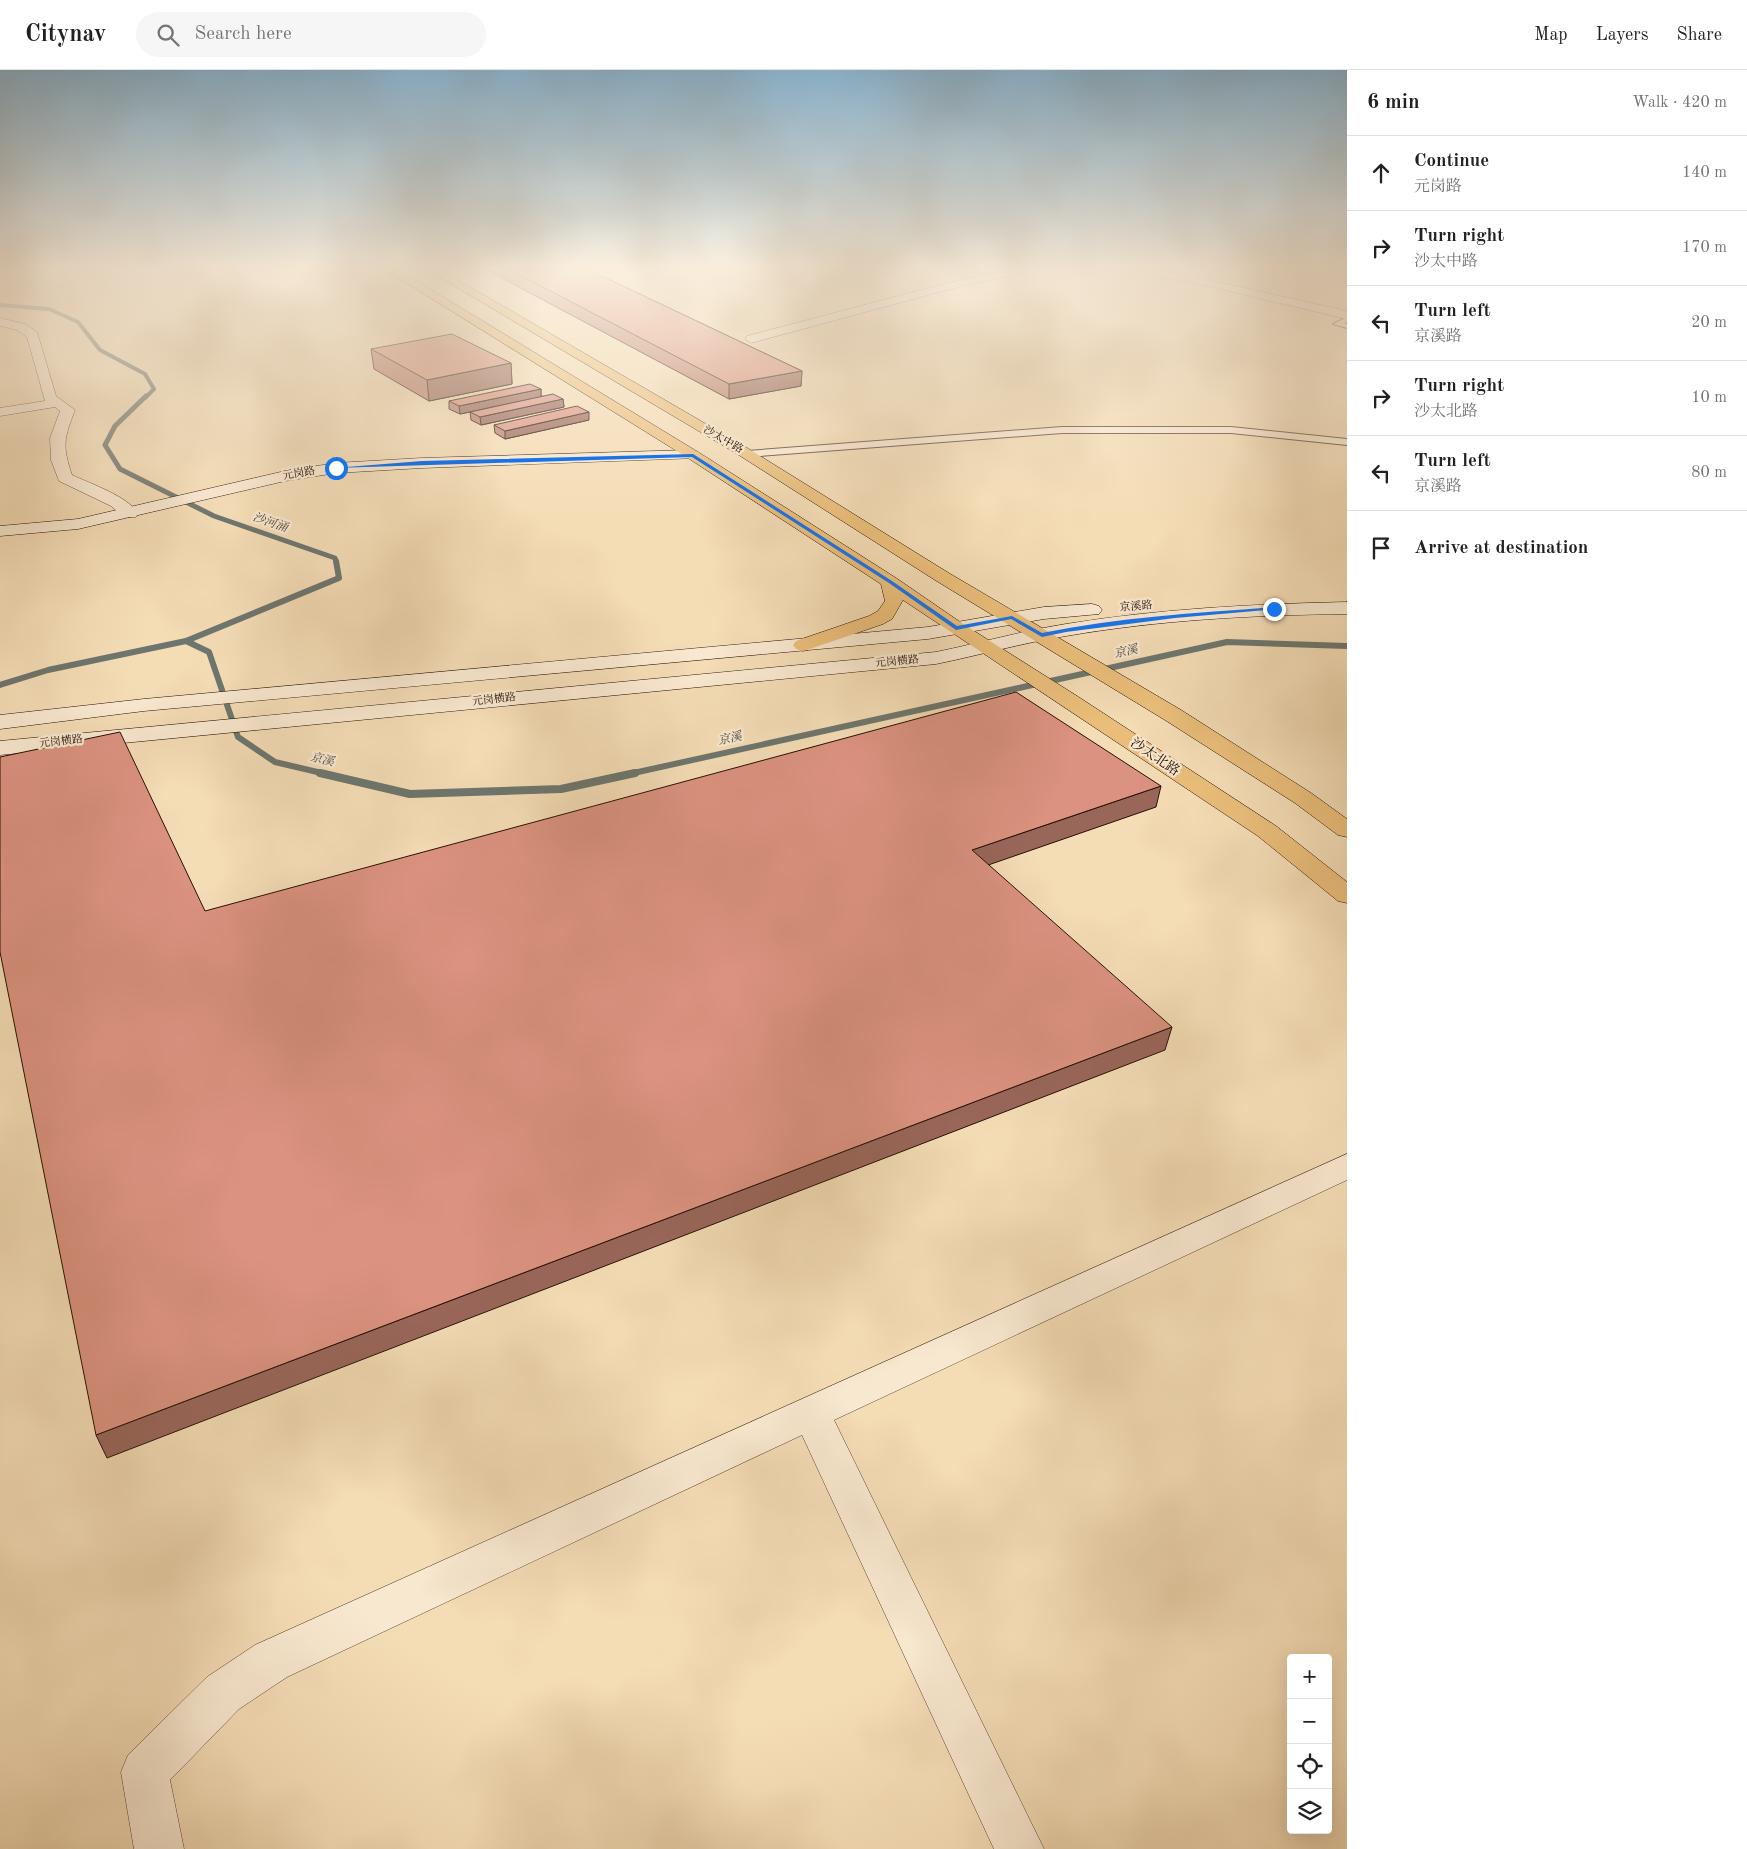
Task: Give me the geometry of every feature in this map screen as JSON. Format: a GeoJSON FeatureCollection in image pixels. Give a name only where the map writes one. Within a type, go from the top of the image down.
{"type":"FeatureCollection","features":[{"type":"Feature","properties":{"kind":"main road"},"geometry":{"type":"LineString","coordinates":[[522,352],[693,456],[890,582],[956,628]]}},
{"type":"Feature","properties":{"kind":"main road","name":"沙太中路"},"geometry":{"type":"LineString","coordinates":[[572,352],[747,454],[941,576],[1012,618]]}},
{"type":"Feature","properties":{"kind":"main road"},"geometry":{"type":"LineString","coordinates":[[803,645],[860,627],[885,614],[894,601],[890,582]]}},
{"type":"Feature","properties":{"kind":"main road"},"geometry":{"type":"LineString","coordinates":[[1012,618],[1274,779],[1347,830]]}},
{"type":"Feature","properties":{"kind":"main road","name":"沙太北路"},"geometry":{"type":"LineString","coordinates":[[956,628],[1070,700],[1267,832],[1347,895]]}},
{"type":"Feature","properties":{"kind":"street"},"geometry":{"type":"LineString","coordinates":[[38,352],[50,398],[68,410],[57,438],[59,460],[65,478],[117,503],[130,513]]}},
{"type":"Feature","properties":{"kind":"street"},"geometry":{"type":"LineString","coordinates":[[0,412],[56,403]]}},
{"type":"Feature","properties":{"kind":"street","name":"元岗路"},"geometry":{"type":"LineString","coordinates":[[0,531],[78,524],[286,476],[364,466],[693,456]]}},
{"type":"Feature","properties":{"kind":"street","name":"京溪路"},"geometry":{"type":"LineString","coordinates":[[956,628],[1044,613],[1230,601],[1347,598]]}},
{"type":"Feature","properties":{"kind":"street","name":"京溪路"},"geometry":{"type":"LineString","coordinates":[[987,648],[1066,630],[1184,615],[1274,609],[1347,608]]}},
{"type":"Feature","properties":{"kind":"street","name":"元岗横路"},"geometry":{"type":"LineString","coordinates":[[0,722],[144,705],[686,654],[803,645],[956,628]]}},
{"type":"Feature","properties":{"kind":"street","name":"元岗横路"},"geometry":{"type":"LineString","coordinates":[[0,748],[936,658],[987,648]]}},
{"type":"Feature","properties":{"kind":"street"},"geometry":{"type":"LineString","coordinates":[[638,686],[704,669],[707,665],[703,661],[686,654]]}},
{"type":"Feature","properties":{"kind":"street"},"geometry":{"type":"LineString","coordinates":[[159,1849],[146,1772],[222,1693],[271,1661],[1347,1166]]}},
{"type":"Feature","properties":{"kind":"street"},"geometry":{"type":"LineString","coordinates":[[811,1412],[1019,1849]]}},
{"type":"Feature","properties":{"kind":"lane"},"geometry":{"type":"LineString","coordinates":[[747,454],[1062,430],[1231,430],[1347,442]]}},
{"type":"Feature","properties":{"kind":"building"},"geometry":{"type":"Polygon","coordinates":[[[376,352],[489,352],[511,363],[427,380],[376,352]]]}},
{"type":"Feature","properties":{"kind":"building"},"geometry":{"type":"Polygon","coordinates":[[[668,352],[762,352],[802,371],[729,384],[668,352]]]}},
{"type":"Feature","properties":{"kind":"building"},"geometry":{"type":"Polygon","coordinates":[[[530,384],[541,389],[459,406],[449,401],[530,384]]]}},
{"type":"Feature","properties":{"kind":"building"},"geometry":{"type":"Polygon","coordinates":[[[553,394],[563,399],[480,417],[470,412],[553,394]]]}},
{"type":"Feature","properties":{"kind":"building"},"geometry":{"type":"Polygon","coordinates":[[[577,406],[589,412],[505,431],[494,425],[577,406]]]}},
{"type":"Feature","properties":{"kind":"building"},"geometry":{"type":"Polygon","coordinates":[[[1016,692],[1161,786],[972,850],[1172,1027],[96,1435],[0,952],[0,757],[120,732],[205,911],[1016,692]]]}},
{"type":"Feature","properties":{"kind":"waterway","name":"沙河涌"},"geometry":{"type":"LineString","coordinates":[[104,352],[145,374],[154,389],[145,398]]}},
{"type":"Feature","properties":{"kind":"waterway","name":"沙河涌"},"geometry":{"type":"LineString","coordinates":[[146,396],[115,426],[105,445],[120,469],[214,516],[335,558],[336,562]]}},
{"type":"Feature","properties":{"kind":"waterway","name":"沙河涌"},"geometry":{"type":"LineString","coordinates":[[186,641],[339,578],[336,561]]}},
{"type":"Feature","properties":{"kind":"waterway","name":"沙河涌"},"geometry":{"type":"LineString","coordinates":[[0,685],[48,670],[186,641]]}},
{"type":"Feature","properties":{"kind":"waterway","name":"京溪"},"geometry":{"type":"LineString","coordinates":[[186,641],[209,652],[238,737],[275,762],[326,774]]}},
{"type":"Feature","properties":{"kind":"waterway","name":"京溪"},"geometry":{"type":"LineString","coordinates":[[629,774],[1227,642],[1347,646]]}},
{"type":"Feature","properties":{"kind":"waterway","name":"京溪"},"geometry":{"type":"LineString","coordinates":[[320,773],[410,794],[561,789],[635,773]]}},
{"type":"Feature","properties":{"kind":"route"},"geometry":{"type":"LineString","coordinates":[[336,468],[422,463],[693,456],[890,582],[956,628],[1012,618],[1042,635],[1120,622],[1231,611],[1274,609]]}}]}
